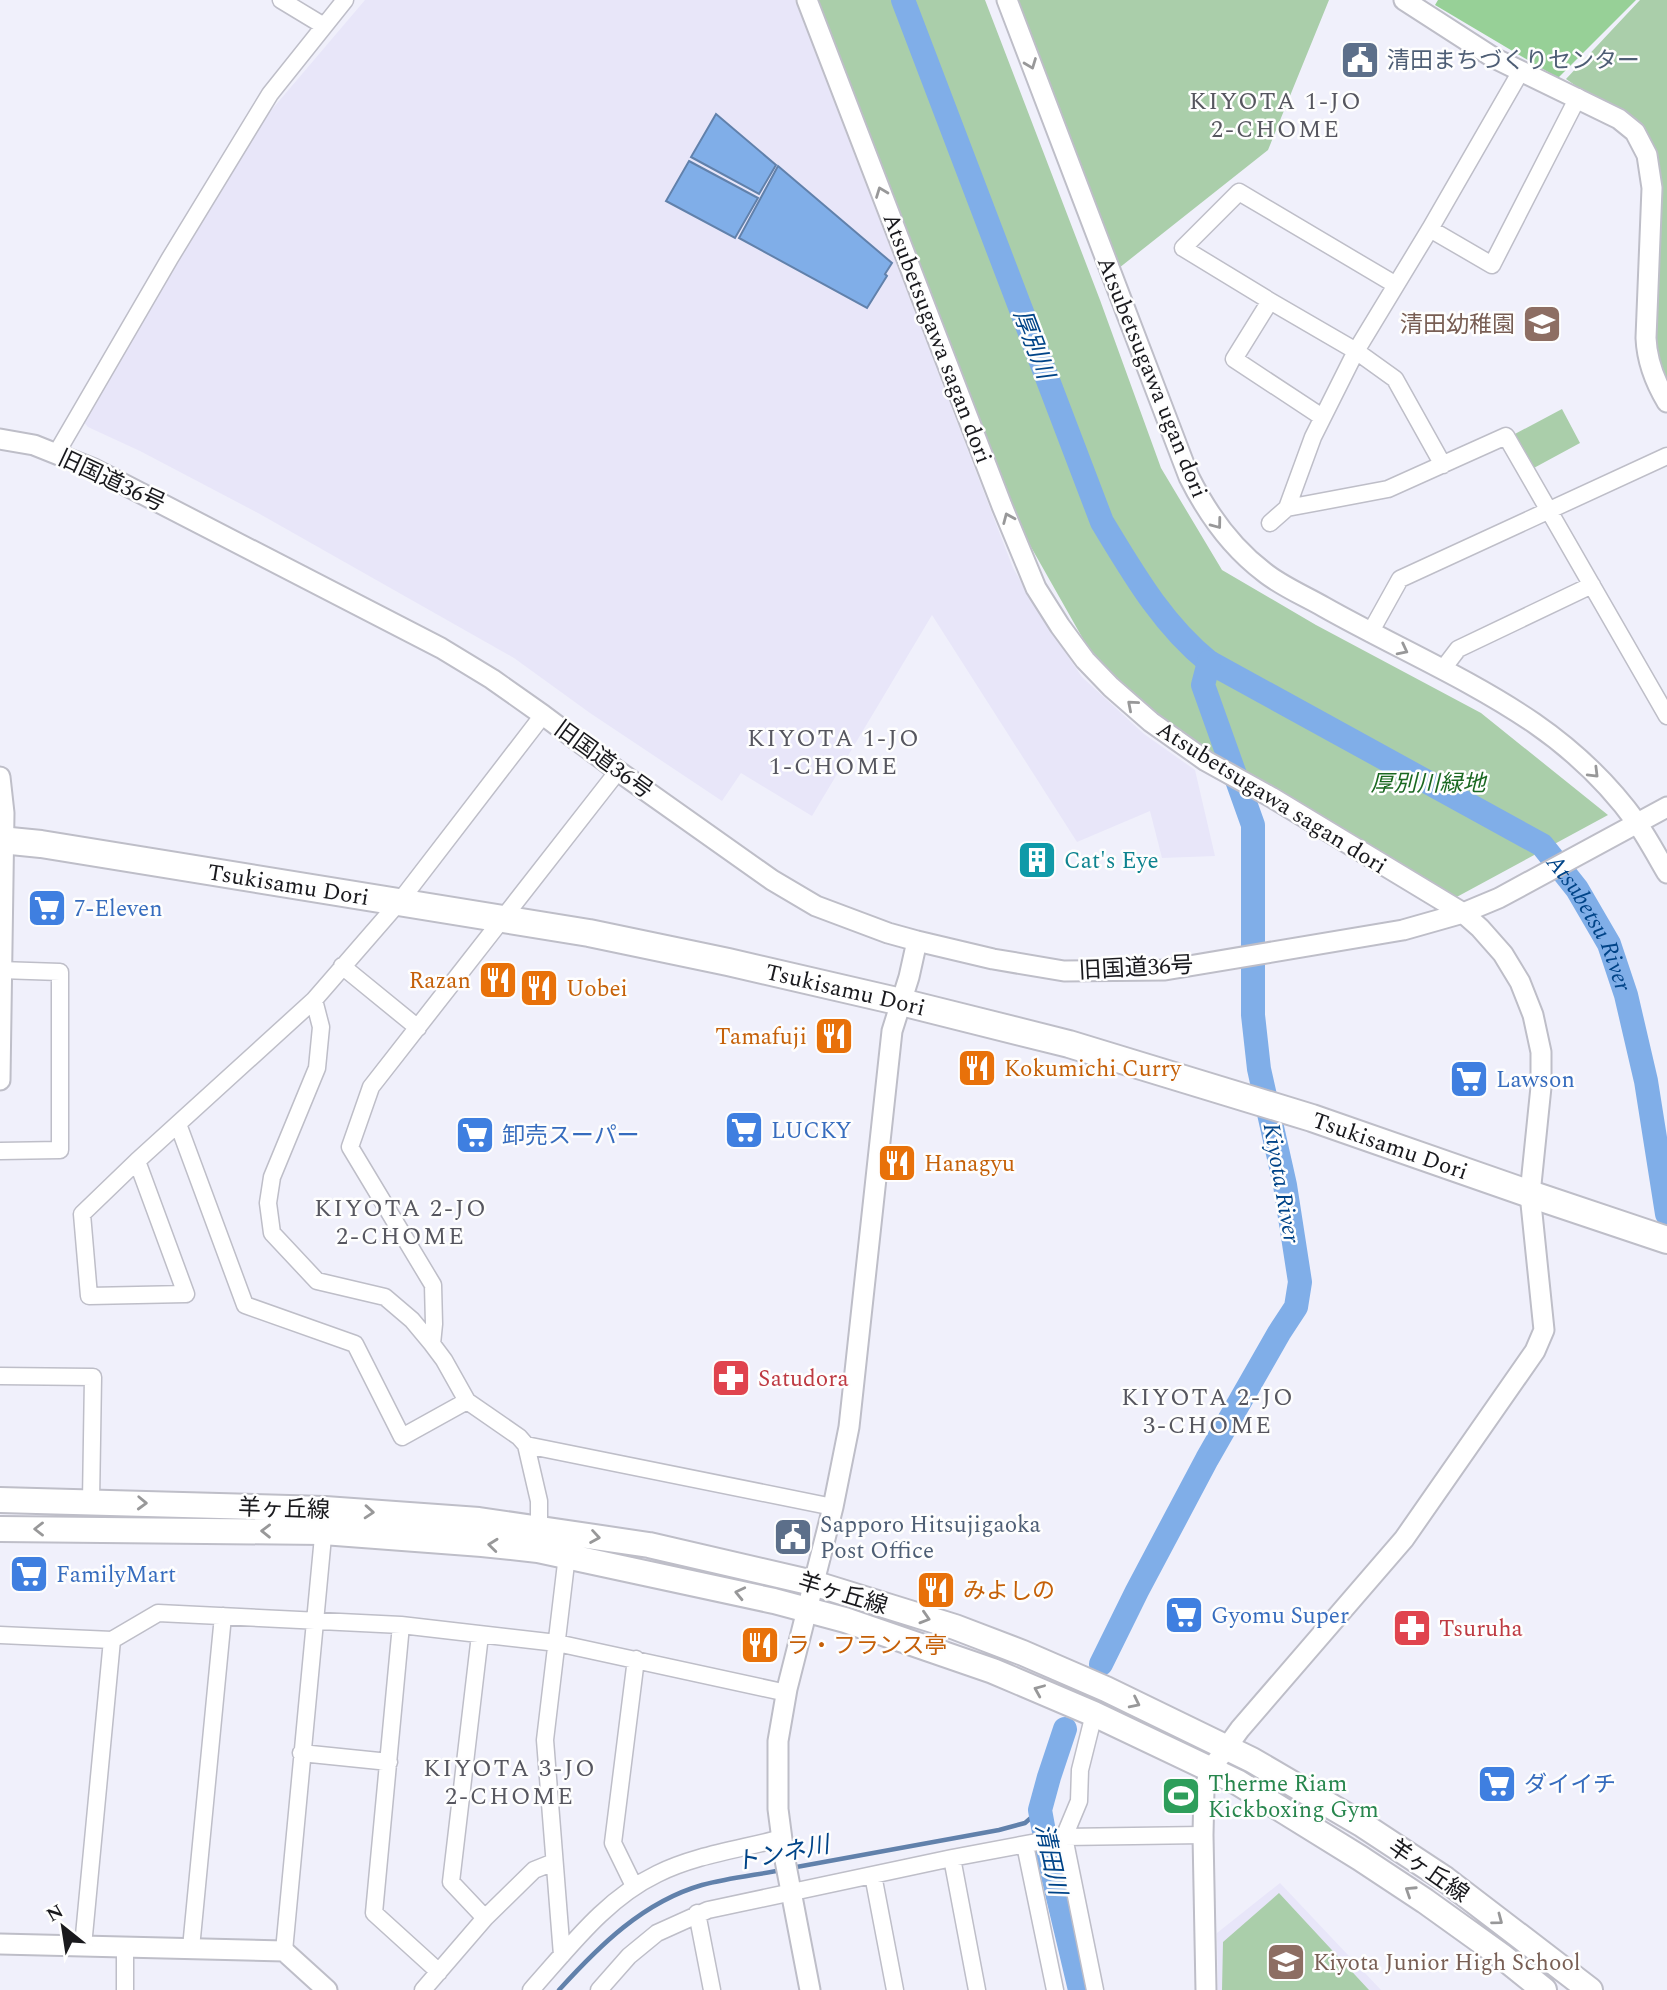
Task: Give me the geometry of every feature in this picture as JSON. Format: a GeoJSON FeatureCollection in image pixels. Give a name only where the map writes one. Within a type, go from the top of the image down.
{"type":"FeatureCollection","features":[{"type":"Feature","properties":{"kind":"highway","name":"Tsukisamu Dori"},"geometry":{"type":"LineString","coordinates":[[2,840],[41,844],[589,933],[703,956],[901,1002],[1069,1044],[1312,1118],[1667,1240]]}},
{"type":"Feature","properties":{"kind":"main road","name":"羊ヶ丘線"},"geometry":{"type":"LineString","coordinates":[[0,1500],[91,1501],[324,1520],[482,1544],[539,1539],[649,1545],[813,1583],[955,1627],[1023,1653],[1106,1689],[1252,1760],[1373,1832],[1444,1879],[1590,1990]]}},
{"type":"Feature","properties":{"kind":"main road","name":"羊ヶ丘線"},"geometry":{"type":"LineString","coordinates":[[0,1529],[324,1520]]}},
{"type":"Feature","properties":{"kind":"main road","name":"羊ヶ丘線"},"geometry":{"type":"LineString","coordinates":[[539,1539],[567,1555],[775,1601],[845,1620],[993,1671],[1094,1714],[1237,1782],[1360,1857],[1503,1957],[1544,1990]]}},
{"type":"Feature","properties":{"kind":"street"},"geometry":{"type":"LineString","coordinates":[[281,0],[324,26]]}},
{"type":"Feature","properties":{"kind":"street"},"geometry":{"type":"LineString","coordinates":[[56,454],[170,258],[270,94],[345,0]]}},
{"type":"Feature","properties":{"kind":"street","name":"Atsubetsugawa sagan dori"},"geometry":{"type":"LineString","coordinates":[[807,0],[997,493],[1037,588],[1085,660],[1151,722],[1206,761],[1271,797],[1463,913],[1503,954],[1520,982],[1533,1015],[1541,1052],[1541,1087],[1530,1194],[1544,1330],[1535,1351],[1404,1539],[1226,1747],[1211,1769]]}},
{"type":"Feature","properties":{"kind":"street","name":"Atsubetsugawa ugan dori"},"geometry":{"type":"LineString","coordinates":[[1007,0],[1160,403],[1189,477],[1204,506],[1226,535],[1265,573],[1518,713],[1560,743],[1608,788],[1637,823],[1667,873]]}},
{"type":"Feature","properties":{"kind":"street"},"geometry":{"type":"LineString","coordinates":[[1404,0],[1494,58],[1578,97],[1619,119],[1635,132],[1647,155],[1652,188],[1646,355],[1667,402]]}},
{"type":"Feature","properties":{"kind":"street"},"geometry":{"type":"LineString","coordinates":[[1270,523],[1287,508],[1322,417],[1356,351],[1521,71]]}},
{"type":"Feature","properties":{"kind":"street"},"geometry":{"type":"LineString","coordinates":[[1430,229],[1492,265],[1578,97]]}},
{"type":"Feature","properties":{"kind":"street"},"geometry":{"type":"LineString","coordinates":[[1396,285],[1239,192],[1183,248],[1356,351],[1395,379],[1443,465]]}},
{"type":"Feature","properties":{"kind":"street"},"geometry":{"type":"LineString","coordinates":[[1270,302],[1234,359],[1322,417]]}},
{"type":"Feature","properties":{"kind":"street"},"geometry":{"type":"LineString","coordinates":[[1287,508],[1388,489],[1506,436],[1667,716]]}},
{"type":"Feature","properties":{"kind":"street","name":"旧国道36号"},"geometry":{"type":"LineString","coordinates":[[0,439],[34,445],[107,475],[441,648],[492,679],[772,880],[817,906],[888,933],[993,959],[1064,971],[1165,970],[1404,930],[1463,913]]}},
{"type":"Feature","properties":{"kind":"street"},"geometry":{"type":"LineString","coordinates":[[1370,633],[1400,579],[1667,456]]}},
{"type":"Feature","properties":{"kind":"street"},"geometry":{"type":"LineString","coordinates":[[1443,670],[1458,649],[1592,586]]}},
{"type":"Feature","properties":{"kind":"street"},"geometry":{"type":"LineString","coordinates":[[137,1161],[186,1294],[89,1296],[82,1214],[137,1161],[314,1000],[400,901],[543,715]]}},
{"type":"Feature","properties":{"kind":"street"},"geometry":{"type":"LineString","coordinates":[[432,1344],[433,1285],[350,1147],[372,1087],[618,771]]}},
{"type":"Feature","properties":{"kind":"street"},"geometry":{"type":"LineString","coordinates":[[0,777],[4,813],[0,1080]]}},
{"type":"Feature","properties":{"kind":"street"},"geometry":{"type":"LineString","coordinates":[[1463,913],[1499,898],[1667,807]]}},
{"type":"Feature","properties":{"kind":"street"},"geometry":{"type":"LineString","coordinates":[[810,1990],[778,1809],[778,1741],[849,1427],[892,1031],[917,941]]}},
{"type":"Feature","properties":{"kind":"street"},"geometry":{"type":"LineString","coordinates":[[342,967],[418,1028]]}},
{"type":"Feature","properties":{"kind":"street"},"geometry":{"type":"LineString","coordinates":[[0,1151],[60,1150],[60,972],[1,970]]}},
{"type":"Feature","properties":{"kind":"street"},"geometry":{"type":"LineString","coordinates":[[314,1000],[321,1027],[317,1068],[272,1178],[268,1203],[272,1233],[317,1281],[385,1297],[412,1320],[432,1344],[467,1401],[519,1437],[526,1445],[539,1501],[539,1539]]}},
{"type":"Feature","properties":{"kind":"street"},"geometry":{"type":"LineString","coordinates":[[178,1124],[245,1305],[355,1344],[402,1437],[467,1401]]}},
{"type":"Feature","properties":{"kind":"street"},"geometry":{"type":"LineString","coordinates":[[0,1376],[93,1377],[91,1501]]}},
{"type":"Feature","properties":{"kind":"street"},"geometry":{"type":"LineString","coordinates":[[526,1445],[833,1507]]}},
{"type":"Feature","properties":{"kind":"street"},"geometry":{"type":"LineString","coordinates":[[284,1951],[324,1520]]}},
{"type":"Feature","properties":{"kind":"street"},"geometry":{"type":"LineString","coordinates":[[562,1955],[545,1740],[567,1555]]}},
{"type":"Feature","properties":{"kind":"street"},"geometry":{"type":"LineString","coordinates":[[0,1635],[112,1640],[158,1613],[401,1625],[557,1643],[787,1693]]}},
{"type":"Feature","properties":{"kind":"street"},"geometry":{"type":"LineString","coordinates":[[191,1948],[223,1616]]}},
{"type":"Feature","properties":{"kind":"street"},"geometry":{"type":"LineString","coordinates":[[401,1625],[374,1913],[439,1972]]}},
{"type":"Feature","properties":{"kind":"street"},"geometry":{"type":"LineString","coordinates":[[480,1634],[451,1882],[485,1918]]}},
{"type":"Feature","properties":{"kind":"street"},"geometry":{"type":"LineString","coordinates":[[83,1946],[112,1640]]}},
{"type":"Feature","properties":{"kind":"street"},"geometry":{"type":"LineString","coordinates":[[634,1886],[613,1843],[636,1659]]}},
{"type":"Feature","properties":{"kind":"street"},"geometry":{"type":"LineString","coordinates":[[1094,1714],[1080,1770],[1079,1801],[1059,1838],[1095,1990]]}},
{"type":"Feature","properties":{"kind":"street"},"geometry":{"type":"LineString","coordinates":[[301,1753],[389,1762]]}},
{"type":"Feature","properties":{"kind":"street"},"geometry":{"type":"LineString","coordinates":[[1206,1990],[1204,1789],[1211,1769]]}},
{"type":"Feature","properties":{"kind":"street"},"geometry":{"type":"LineString","coordinates":[[599,1990],[629,1955],[657,1933],[697,1913],[790,1887],[873,1875],[1059,1838],[1203,1835]]}},
{"type":"Feature","properties":{"kind":"street"},"geometry":{"type":"LineString","coordinates":[[1031,1844],[1055,1990]]}},
{"type":"Feature","properties":{"kind":"street"},"geometry":{"type":"LineString","coordinates":[[531,1990],[603,1911],[634,1886],[681,1863],[783,1847]]}},
{"type":"Feature","properties":{"kind":"street"},"geometry":{"type":"LineString","coordinates":[[952,1858],[977,1990]]}},
{"type":"Feature","properties":{"kind":"street"},"geometry":{"type":"LineString","coordinates":[[423,1990],[485,1918],[534,1870],[554,1862]]}},
{"type":"Feature","properties":{"kind":"street"},"geometry":{"type":"LineString","coordinates":[[873,1875],[895,1990]]}},
{"type":"Feature","properties":{"kind":"street"},"geometry":{"type":"LineString","coordinates":[[697,1913],[712,1990]]}},
{"type":"Feature","properties":{"kind":"street"},"geometry":{"type":"LineString","coordinates":[[0,1944],[284,1951],[327,1990]]}},
{"type":"Feature","properties":{"kind":"street"},"geometry":{"type":"LineString","coordinates":[[125,1947],[125,1990]]}},
{"type":"Feature","properties":{"kind":"shaded area"},"geometry":{"type":"Polygon","coordinates":[[[365,0],[795,0],[1013,568],[1042,618],[1082,677],[1144,734],[1195,770],[1215,856],[1162,858],[1150,811],[1077,842],[932,615],[812,816],[741,773],[722,801],[590,713],[514,658],[258,513],[88,427],[82,420],[268,114],[365,0]]]}},
{"type":"Feature","properties":{"kind":"shaded area","name":"Kiyota Junior High School"},"geometry":{"type":"Polygon","coordinates":[[[1280,1883],[1381,1990],[1218,1990],[1217,1933],[1280,1883]]]}},
{"type":"Feature","properties":{"kind":"green space","name":"厚別川緑地"},"geometry":{"type":"Polygon","coordinates":[[[814,0],[985,0],[1161,468],[1222,570],[1316,625],[1481,713],[1608,815],[1453,899],[1171,729],[1091,653],[1010,510],[814,0]]]}},
{"type":"Feature","properties":{"kind":"green space"},"geometry":{"type":"Polygon","coordinates":[[[1018,0],[1329,0],[1268,150],[1119,268],[1018,0]]]}},
{"type":"Feature","properties":{"kind":"green space"},"geometry":{"type":"Polygon","coordinates":[[[1438,0],[1636,0],[1558,78],[1435,5],[1438,0]]]}},
{"type":"Feature","properties":{"kind":"green space"},"geometry":{"type":"Polygon","coordinates":[[[1640,0],[1667,0],[1667,386],[1657,370],[1654,285],[1660,177],[1631,115],[1592,97],[1566,79],[1640,0]]]}},
{"type":"Feature","properties":{"kind":"green space"},"geometry":{"type":"Polygon","coordinates":[[[1562,409],[1580,443],[1532,469],[1513,435],[1562,409]]]}},
{"type":"Feature","properties":{"kind":"green space","name":"Kiyota Junior High School"},"geometry":{"type":"Polygon","coordinates":[[[1279,1893],[1369,1990],[1222,1990],[1223,1942],[1279,1893]]]}},
{"type":"Feature","properties":{"kind":"water"},"geometry":{"type":"Polygon","coordinates":[[[716,114],[776,165],[759,194],[691,157],[716,114]]]}},
{"type":"Feature","properties":{"kind":"water"},"geometry":{"type":"Polygon","coordinates":[[[689,161],[758,198],[735,238],[666,201],[689,161]]]}},
{"type":"Feature","properties":{"kind":"water"},"geometry":{"type":"Polygon","coordinates":[[[778,166],[892,263],[867,308],[739,238],[778,166]]]}},
{"type":"Feature","properties":{"kind":"waterway","name":"Atsubetsu River"},"geometry":{"type":"LineString","coordinates":[[903,0],[1102,522],[1125,560],[1163,614],[1209,662],[1542,845],[1577,889],[1609,944],[1626,995],[1646,1081],[1667,1214]]}},
{"type":"Feature","properties":{"kind":"waterway","name":"Kiyota River"},"geometry":{"type":"LineString","coordinates":[[1101,1664],[1207,1459],[1296,1307],[1300,1282],[1285,1185],[1259,1069],[1253,1015],[1253,825],[1203,685],[1209,662]]}},
{"type":"Feature","properties":{"kind":"waterway","name":"清田川"},"geometry":{"type":"LineString","coordinates":[[1065,1729],[1040,1810],[1080,1990]]}},
{"type":"Feature","properties":{"kind":"waterway","name":"トンネ川"},"geometry":{"type":"LineString","coordinates":[[791,1868],[999,1830],[1025,1823],[1040,1810]]}},
{"type":"Feature","properties":{"kind":"waterway","name":"トンネ川"},"geometry":{"type":"LineString","coordinates":[[559,1990],[623,1927],[660,1902],[702,1885],[782,1870]]}},
{"type":"Feature","properties":{"kind":"place","name":"清田まちづくりセンター"},"geometry":{"type":"Point","coordinates":[1360,60]}},
{"type":"Feature","properties":{"kind":"place","name":"清田幼稚園"},"geometry":{"type":"Point","coordinates":[1542,324]}},
{"type":"Feature","properties":{"kind":"place","name":"Cat's Eye"},"geometry":{"type":"Point","coordinates":[1037,860]}},
{"type":"Feature","properties":{"kind":"place","name":"7-Eleven"},"geometry":{"type":"Point","coordinates":[47,908]}},
{"type":"Feature","properties":{"kind":"place","name":"Razan"},"geometry":{"type":"Point","coordinates":[498,980]}},
{"type":"Feature","properties":{"kind":"place","name":"Uobei"},"geometry":{"type":"Point","coordinates":[539,988]}},
{"type":"Feature","properties":{"kind":"place","name":"Tamafuji"},"geometry":{"type":"Point","coordinates":[834,1036]}},
{"type":"Feature","properties":{"kind":"place","name":"Kokumichi Curry"},"geometry":{"type":"Point","coordinates":[977,1068]}},
{"type":"Feature","properties":{"kind":"place","name":"Lawson"},"geometry":{"type":"Point","coordinates":[1469,1079]}},
{"type":"Feature","properties":{"kind":"place","name":"LUCKY"},"geometry":{"type":"Point","coordinates":[744,1130]}},
{"type":"Feature","properties":{"kind":"place","name":"卸売スーパー"},"geometry":{"type":"Point","coordinates":[475,1135]}},
{"type":"Feature","properties":{"kind":"place","name":"Hanagyu"},"geometry":{"type":"Point","coordinates":[897,1163]}},
{"type":"Feature","properties":{"kind":"place","name":"Satudora"},"geometry":{"type":"Point","coordinates":[731,1378]}},
{"type":"Feature","properties":{"kind":"place","name":"Sapporo Hitsujigaoka Post Office"},"geometry":{"type":"Point","coordinates":[793,1537]}},
{"type":"Feature","properties":{"kind":"place","name":"FamilyMart"},"geometry":{"type":"Point","coordinates":[29,1574]}},
{"type":"Feature","properties":{"kind":"place","name":"みよしの"},"geometry":{"type":"Point","coordinates":[936,1590]}},
{"type":"Feature","properties":{"kind":"place","name":"Gyomu Super"},"geometry":{"type":"Point","coordinates":[1184,1615]}},
{"type":"Feature","properties":{"kind":"place","name":"Tsuruha"},"geometry":{"type":"Point","coordinates":[1412,1628]}},
{"type":"Feature","properties":{"kind":"place","name":"ラ・フランス亭"},"geometry":{"type":"Point","coordinates":[760,1645]}},
{"type":"Feature","properties":{"kind":"place","name":"ダイイチ"},"geometry":{"type":"Point","coordinates":[1497,1784]}},
{"type":"Feature","properties":{"kind":"place","name":"Therme Riam Kickboxing Gym"},"geometry":{"type":"Point","coordinates":[1181,1796]}},
{"type":"Feature","properties":{"kind":"place","name":"Kiyota Junior High School"},"geometry":{"type":"Point","coordinates":[1286,1962]}},
{"type":"Feature","properties":{"kind":"district","name":"KIYOTA 1-JO 2-CHOME"},"geometry":{"type":"Point","coordinates":[1276,115]}},
{"type":"Feature","properties":{"kind":"district","name":"KIYOTA 1-JO 1-CHOME"},"geometry":{"type":"Point","coordinates":[834,752]}},
{"type":"Feature","properties":{"kind":"district","name":"KIYOTA 2-JO 2-CHOME"},"geometry":{"type":"Point","coordinates":[401,1222]}},
{"type":"Feature","properties":{"kind":"district","name":"KIYOTA 2-JO 3-CHOME"},"geometry":{"type":"Point","coordinates":[1208,1411]}},
{"type":"Feature","properties":{"kind":"district","name":"KIYOTA 3-JO 2-CHOME"},"geometry":{"type":"Point","coordinates":[510,1782]}},
{"type":"Feature","properties":{"kind":"water label","name":"厚別川"},"geometry":{"type":"Point","coordinates":[1034,344]}}]}
